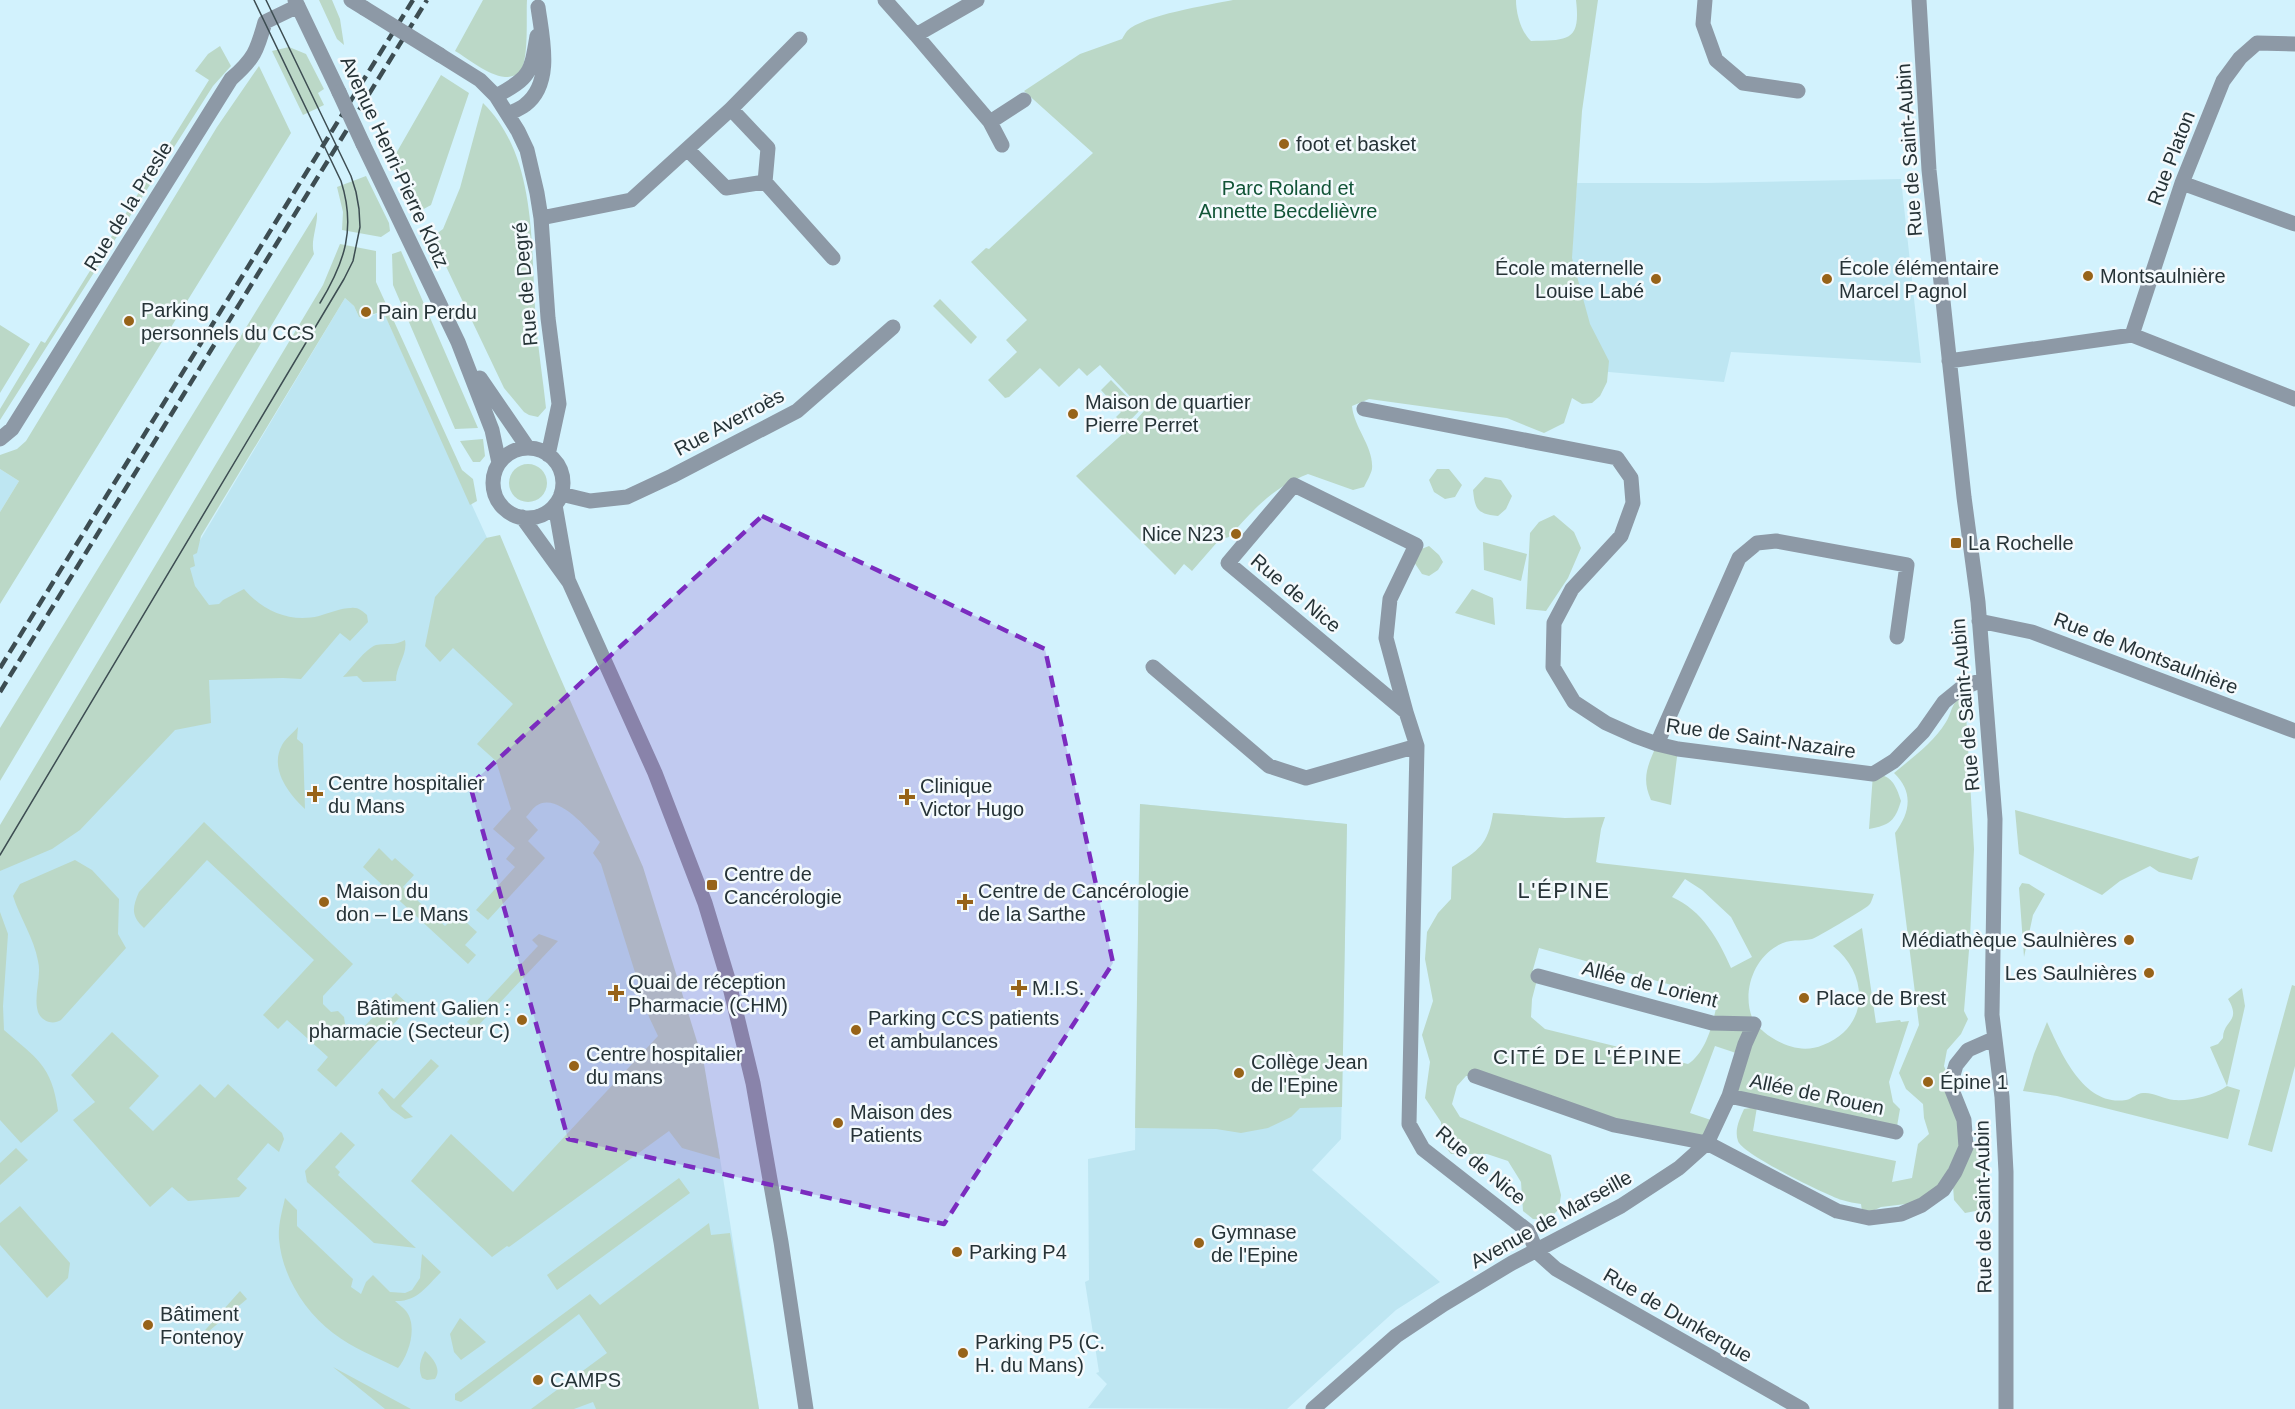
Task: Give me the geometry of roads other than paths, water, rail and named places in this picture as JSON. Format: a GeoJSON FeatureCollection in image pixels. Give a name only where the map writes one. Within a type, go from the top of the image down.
{"type":"FeatureCollection","features":[{"type":"Feature","properties":{"kind":"street"},"geometry":{"type":"LineString","coordinates":[[885,0],[990,122],[1002,145]]}},
{"type":"Feature","properties":{"kind":"street"},"geometry":{"type":"LineString","coordinates":[[916,35],[977,0]]}},
{"type":"Feature","properties":{"kind":"street"},"geometry":{"type":"LineString","coordinates":[[1705,0],[1703,24],[1716,60],[1743,83],[1798,91]]}},
{"type":"Feature","properties":{"kind":"street","name":"Rue de Saint-Aubin"},"geometry":{"type":"LineString","coordinates":[[1919,0],[1929,170],[1979,621],[1995,819],[1992,1015],[1993,1039],[2002,1097],[2006,1172],[2006,1409]]}},
{"type":"Feature","properties":{"kind":"street","name":"Avenue Henri-Pierre Klotz"},"geometry":{"type":"LineString","coordinates":[[296,3],[458,342],[492,430],[499,463]]}},
{"type":"Feature","properties":{"kind":"street","name":"Rue de la Presle"},"geometry":{"type":"LineString","coordinates":[[0,439],[12,429],[231,79],[246,66],[258,50],[265,22],[296,3]]}},
{"type":"Feature","properties":{"kind":"street"},"geometry":{"type":"LineString","coordinates":[[496,96],[524,80],[531,68],[537,37],[539,3]]}},
{"type":"Feature","properties":{"kind":"street"},"geometry":{"type":"LineString","coordinates":[[508,114],[525,105],[541,82],[545,64],[539,3]]}},
{"type":"Feature","properties":{"kind":"street","name":"Rue de Degré"},"geometry":{"type":"LineString","coordinates":[[358,4],[480,80],[496,96],[508,114],[526,150],[541,218],[548,318],[559,404],[548,454]]}},
{"type":"Feature","properties":{"kind":"street"},"geometry":{"type":"LineString","coordinates":[[541,218],[631,200],[688,150],[800,39]]}},
{"type":"Feature","properties":{"kind":"street","name":"Rue Platon"},"geometry":{"type":"LineString","coordinates":[[2132,335],[2182,183],[2223,81],[2240,58],[2257,43],[2295,44]]}},
{"type":"Feature","properties":{"kind":"street"},"geometry":{"type":"LineString","coordinates":[[990,122],[1024,100]]}},
{"type":"Feature","properties":{"kind":"street"},"geometry":{"type":"LineString","coordinates":[[731,109],[768,148],[765,182],[833,258]]}},
{"type":"Feature","properties":{"kind":"street"},"geometry":{"type":"LineString","coordinates":[[688,150],[726,188],[765,182]]}},
{"type":"Feature","properties":{"kind":"street"},"geometry":{"type":"LineString","coordinates":[[2182,183],[2295,224]]}},
{"type":"Feature","properties":{"kind":"street","name":"Rue Averroès"},"geometry":{"type":"LineString","coordinates":[[558,499],[590,501],[627,497],[672,476],[797,411],[894,327]]}},
{"type":"Feature","properties":{"kind":"street"},"geometry":{"type":"LineString","coordinates":[[1949,361],[2132,335],[2295,399]]}},
{"type":"Feature","properties":{"kind":"street","name":"Avenue Henri-Pierre Klotz"},"geometry":{"type":"LineString","coordinates":[[458,342],[491,398],[528,448]]}},
{"type":"Feature","properties":{"kind":"street","name":"Rue de Saint-Nazaire"},"geometry":{"type":"LineString","coordinates":[[1364,409],[1617,458],[1631,478],[1634,503],[1621,536],[1572,589],[1554,623],[1553,667],[1574,702],[1606,723],[1657,744],[1873,774],[1894,760],[1923,732],[1944,702],[1959,689],[1984,680]]}},
{"type":"Feature","properties":{"kind":"street"},"geometry":{"type":"LineString","coordinates":[[558,499],[541,515],[522,517],[507,511],[494,493],[493,477],[499,463],[511,452],[528,448],[548,454],[561,471],[563,483],[558,499],[568,582]]}},
{"type":"Feature","properties":{"kind":"street","name":"Rue de Nice"},"geometry":{"type":"LineString","coordinates":[[1406,712],[1228,563],[1294,485],[1416,545],[1390,599],[1386,638],[1417,746],[1409,1124],[1423,1149],[1528,1231],[1537,1252]]}},
{"type":"Feature","properties":{"kind":"street"},"geometry":{"type":"LineString","coordinates":[[522,517],[568,582],[655,773],[705,903],[728,979],[753,1083],[781,1242],[806,1409]]}},
{"type":"Feature","properties":{"kind":"street"},"geometry":{"type":"LineString","coordinates":[[1657,744],[1739,558],[1757,543],[1776,541],[1907,565],[1897,636]]}},
{"type":"Feature","properties":{"kind":"street","name":"Rue de Montsaulnière"},"geometry":{"type":"LineString","coordinates":[[1979,621],[2032,632],[2295,731]]}},
{"type":"Feature","properties":{"kind":"street"},"geometry":{"type":"LineString","coordinates":[[1153,667],[1269,766],[1306,778],[1417,746]]}},
{"type":"Feature","properties":{"kind":"street","name":"Allée de Lorient"},"geometry":{"type":"LineString","coordinates":[[1538,976],[1712,1023],[1754,1024]]}},
{"type":"Feature","properties":{"kind":"street","name":"Avenue de Marseille"},"geometry":{"type":"LineString","coordinates":[[1313,1409],[1396,1336],[1444,1304],[1512,1263],[1537,1252],[1621,1206],[1679,1168],[1707,1143],[1728,1096],[1754,1024]]}},
{"type":"Feature","properties":{"kind":"street"},"geometry":{"type":"LineString","coordinates":[[1475,1076],[1614,1125],[1707,1143],[1837,1211],[1869,1218],[1901,1214],[1922,1205],[1943,1190],[1966,1147],[1965,1120],[1950,1085],[1956,1065],[1968,1050],[1993,1039]]}},
{"type":"Feature","properties":{"kind":"street","name":"Allée de Rouen"},"geometry":{"type":"LineString","coordinates":[[1728,1096],[1896,1132]]}},
{"type":"Feature","properties":{"kind":"street","name":"Rue de Dunkerque"},"geometry":{"type":"LineString","coordinates":[[1537,1252],[1556,1269],[1802,1409]]}},
{"type":"Feature","properties":{"kind":"tram line"},"geometry":{"type":"LineString","coordinates":[[254,0],[341,181],[345,198],[348,214],[346,244],[336,273],[320,303]]}},
{"type":"Feature","properties":{"kind":"tram line"},"geometry":{"type":"LineString","coordinates":[[0,855],[353,261],[360,227],[359,209],[351,176],[266,0]]}},
{"type":"Feature","properties":{"kind":"railway"},"geometry":{"type":"LineString","coordinates":[[0,668],[413,0]]}},
{"type":"Feature","properties":{"kind":"railway"},"geometry":{"type":"LineString","coordinates":[[0,692],[427,0]]}},
{"type":"Feature","properties":{"kind":"place","name":"foot et basket"},"geometry":{"type":"Point","coordinates":[1284,144]}},
{"type":"Feature","properties":{"kind":"place","name":"Montsaulnière"},"geometry":{"type":"Point","coordinates":[2088,276]}},
{"type":"Feature","properties":{"kind":"place","name":"École maternelle Louise Labé"},"geometry":{"type":"Point","coordinates":[1656,279]}},
{"type":"Feature","properties":{"kind":"place","name":"École élémentaire Marcel Pagnol"},"geometry":{"type":"Point","coordinates":[1827,279]}},
{"type":"Feature","properties":{"kind":"place","name":"Pain Perdu"},"geometry":{"type":"Point","coordinates":[366,312]}},
{"type":"Feature","properties":{"kind":"place","name":"Parking personnels du CCS"},"geometry":{"type":"Point","coordinates":[129,321]}},
{"type":"Feature","properties":{"kind":"place","name":"Maison de quartier Pierre Perret"},"geometry":{"type":"Point","coordinates":[1073,414]}},
{"type":"Feature","properties":{"kind":"place","name":"Nice N23"},"geometry":{"type":"Point","coordinates":[1236,534]}},
{"type":"Feature","properties":{"kind":"place","name":"La Rochelle"},"geometry":{"type":"Point","coordinates":[1956,543]}},
{"type":"Feature","properties":{"kind":"place","name":"Centre hospitalier du Mans"},"geometry":{"type":"Point","coordinates":[315,794]}},
{"type":"Feature","properties":{"kind":"place","name":"Clinique Victor Hugo"},"geometry":{"type":"Point","coordinates":[907,797]}},
{"type":"Feature","properties":{"kind":"place","name":"Centre de Cancérologie"},"geometry":{"type":"Point","coordinates":[712,885]}},
{"type":"Feature","properties":{"kind":"place","name":"Maison du don – Le Mans"},"geometry":{"type":"Point","coordinates":[324,902]}},
{"type":"Feature","properties":{"kind":"place","name":"Centre de Cancérologie de la Sarthe"},"geometry":{"type":"Point","coordinates":[965,902]}},
{"type":"Feature","properties":{"kind":"place","name":"Médiathèque Saulnières"},"geometry":{"type":"Point","coordinates":[2129,940]}},
{"type":"Feature","properties":{"kind":"place","name":"Les Saulnières"},"geometry":{"type":"Point","coordinates":[2149,973]}},
{"type":"Feature","properties":{"kind":"place","name":"M.I.S."},"geometry":{"type":"Point","coordinates":[1019,988]}},
{"type":"Feature","properties":{"kind":"place","name":"Quai de réception Pharmacie (CHM)"},"geometry":{"type":"Point","coordinates":[616,993]}},
{"type":"Feature","properties":{"kind":"place","name":"Place de Brest"},"geometry":{"type":"Point","coordinates":[1804,998]}},
{"type":"Feature","properties":{"kind":"place","name":"Bâtiment Galien : pharmacie (Secteur C)"},"geometry":{"type":"Point","coordinates":[522,1020]}},
{"type":"Feature","properties":{"kind":"place","name":"Parking CCS patients et ambulances"},"geometry":{"type":"Point","coordinates":[856,1030]}},
{"type":"Feature","properties":{"kind":"place","name":"Centre hospitalier du mans"},"geometry":{"type":"Point","coordinates":[574,1066]}},
{"type":"Feature","properties":{"kind":"place","name":"Collège Jean de l'Epine"},"geometry":{"type":"Point","coordinates":[1239,1073]}},
{"type":"Feature","properties":{"kind":"place","name":"Épine 1"},"geometry":{"type":"Point","coordinates":[1928,1082]}},
{"type":"Feature","properties":{"kind":"place","name":"Maison des Patients"},"geometry":{"type":"Point","coordinates":[838,1123]}},
{"type":"Feature","properties":{"kind":"place","name":"Gymnase de l'Epine"},"geometry":{"type":"Point","coordinates":[1199,1243]}},
{"type":"Feature","properties":{"kind":"place","name":"Parking P4"},"geometry":{"type":"Point","coordinates":[957,1252]}},
{"type":"Feature","properties":{"kind":"place","name":"Bâtiment Fontenoy"},"geometry":{"type":"Point","coordinates":[148,1325]}},
{"type":"Feature","properties":{"kind":"place","name":"Parking P5 (C. H. du Mans)"},"geometry":{"type":"Point","coordinates":[963,1353]}},
{"type":"Feature","properties":{"kind":"place","name":"CAMPS"},"geometry":{"type":"Point","coordinates":[538,1380]}},
{"type":"Feature","properties":{"kind":"district","name":"L'ÉPINE"},"geometry":{"type":"Point","coordinates":[1564,890]}},
{"type":"Feature","properties":{"kind":"district","name":"CITÉ DE L'ÉPINE"},"geometry":{"type":"Point","coordinates":[1588,1057]}},
{"type":"Feature","properties":{"kind":"park label","name":"Parc Roland et Annette Becdelièvre"},"geometry":{"type":"Point","coordinates":[1288,200]}}]}
